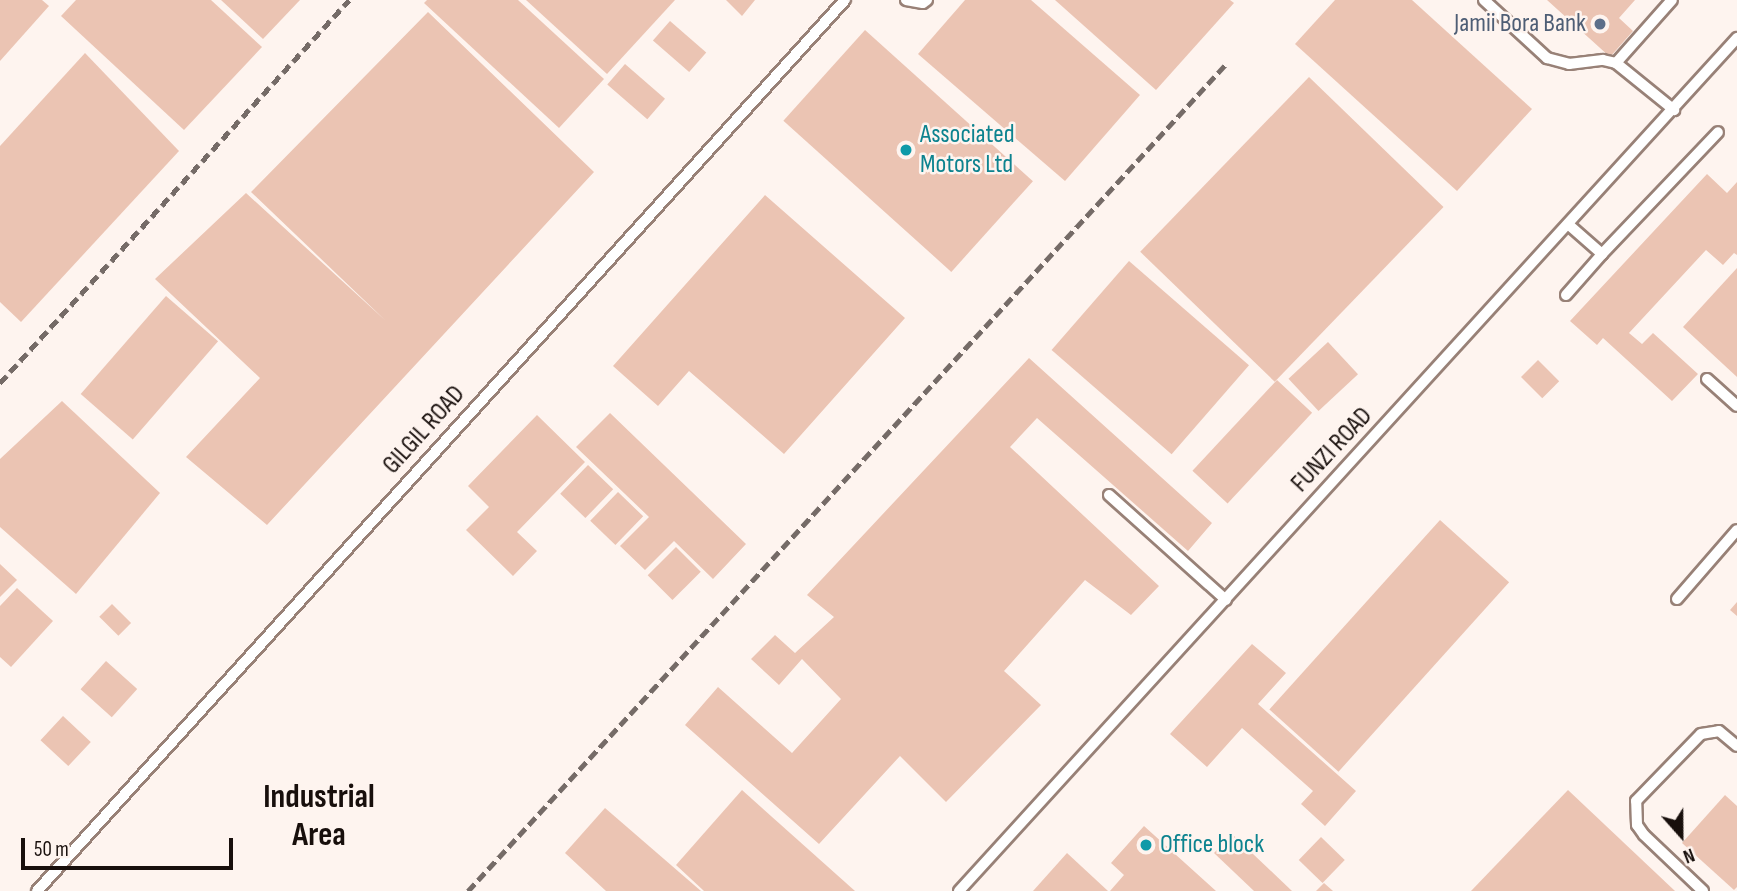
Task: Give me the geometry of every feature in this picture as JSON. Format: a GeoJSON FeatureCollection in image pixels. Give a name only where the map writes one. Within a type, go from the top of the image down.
{"type":"FeatureCollection","features":[{"type":"Feature","properties":{"kind":"lane","name":"GILGIL ROAD"},"geometry":{"type":"LineString","coordinates":[[37,891],[845,0]]}},
{"type":"Feature","properties":{"kind":"lane"},"geometry":{"type":"LineString","coordinates":[[906,0],[923,3],[927,0]]}},
{"type":"Feature","properties":{"kind":"lane"},"geometry":{"type":"LineString","coordinates":[[1484,0],[1547,58],[1569,64],[1603,60],[1616,63],[1674,110]]}},
{"type":"Feature","properties":{"kind":"lane"},"geometry":{"type":"LineString","coordinates":[[1616,63],[1672,0]]}},
{"type":"Feature","properties":{"kind":"lane","name":"FUNZI ROAD"},"geometry":{"type":"LineString","coordinates":[[959,891],[1737,38]]}},
{"type":"Feature","properties":{"kind":"lane"},"geometry":{"type":"LineString","coordinates":[[1566,295],[1718,132]]}},
{"type":"Feature","properties":{"kind":"lane"},"geometry":{"type":"LineString","coordinates":[[1569,225],[1602,254]]}},
{"type":"Feature","properties":{"kind":"lane"},"geometry":{"type":"LineString","coordinates":[[1707,379],[1737,406]]}},
{"type":"Feature","properties":{"kind":"lane"},"geometry":{"type":"LineString","coordinates":[[1109,495],[1226,600]]}},
{"type":"Feature","properties":{"kind":"lane"},"geometry":{"type":"LineString","coordinates":[[1677,599],[1737,530]]}},
{"type":"Feature","properties":{"kind":"lane"},"geometry":{"type":"LineString","coordinates":[[1703,891],[1644,835],[1637,825],[1636,801],[1701,734],[1718,731],[1737,746]]}},
{"type":"Feature","properties":{"kind":"building"},"geometry":{"type":"Polygon","coordinates":[[[0,0],[42,0],[49,6],[0,61],[0,0]]]}},
{"type":"Feature","properties":{"kind":"building"},"geometry":{"type":"Polygon","coordinates":[[[76,0],[211,0],[262,47],[184,130],[61,16],[76,0]]]}},
{"type":"Feature","properties":{"kind":"building"},"geometry":{"type":"Polygon","coordinates":[[[221,0],[300,0],[263,39],[221,0]]]}},
{"type":"Feature","properties":{"kind":"building"},"geometry":{"type":"Polygon","coordinates":[[[427,0],[518,0],[604,79],[559,128],[424,3],[427,0]]]}},
{"type":"Feature","properties":{"kind":"building"},"geometry":{"type":"Polygon","coordinates":[[[526,0],[675,0],[607,74],[526,0]]]}},
{"type":"Feature","properties":{"kind":"building"},"geometry":{"type":"Polygon","coordinates":[[[726,0],[755,0],[742,16],[726,0]]]}},
{"type":"Feature","properties":{"kind":"building"},"geometry":{"type":"Polygon","coordinates":[[[965,0],[1031,0],[1140,95],[1065,181],[918,54],[965,0]]]}},
{"type":"Feature","properties":{"kind":"building"},"geometry":{"type":"Polygon","coordinates":[[[1055,0],[1230,0],[1234,3],[1156,90],[1055,0]]]}},
{"type":"Feature","properties":{"kind":"building"},"geometry":{"type":"Polygon","coordinates":[[[1335,0],[1412,0],[1532,109],[1457,191],[1295,44],[1335,0]]]}},
{"type":"Feature","properties":{"kind":"building","name":"Jamii Bora Bank"},"geometry":{"type":"Polygon","coordinates":[[[1547,0],[1635,0],[1619,18],[1633,31],[1610,57],[1547,0]]]}},
{"type":"Feature","properties":{"kind":"building"},"geometry":{"type":"Polygon","coordinates":[[[428,12],[594,172],[267,525],[186,457],[260,378],[155,279],[246,193],[386,321],[251,192],[428,12]]]}},
{"type":"Feature","properties":{"kind":"building"},"geometry":{"type":"Polygon","coordinates":[[[670,21],[706,52],[689,72],[653,41],[670,21]]]}},
{"type":"Feature","properties":{"kind":"building","name":"Associated Motors Ltd"},"geometry":{"type":"Polygon","coordinates":[[[865,30],[1033,181],[951,272],[783,121],[865,30]]]}},
{"type":"Feature","properties":{"kind":"building"},"geometry":{"type":"Polygon","coordinates":[[[85,53],[179,151],[21,322],[0,302],[0,146],[85,53]]]}},
{"type":"Feature","properties":{"kind":"building"},"geometry":{"type":"Polygon","coordinates":[[[625,64],[665,99],[647,119],[607,84],[625,64]]]}},
{"type":"Feature","properties":{"kind":"building"},"geometry":{"type":"Polygon","coordinates":[[[1309,77],[1444,207],[1275,382],[1140,252],[1309,77]]]}},
{"type":"Feature","properties":{"kind":"building"},"geometry":{"type":"Polygon","coordinates":[[[1707,174],[1727,193],[1737,182],[1737,255],[1734,253],[1723,265],[1706,250],[1629,333],[1642,344],[1653,333],[1698,374],[1672,401],[1603,338],[1597,345],[1570,321],[1707,174]]]}},
{"type":"Feature","properties":{"kind":"building"},"geometry":{"type":"Polygon","coordinates":[[[765,195],[905,318],[784,454],[689,371],[658,406],[613,366],[765,195]]]}},
{"type":"Feature","properties":{"kind":"building"},"geometry":{"type":"Polygon","coordinates":[[[1129,261],[1249,365],[1172,454],[1052,350],[1129,261]]]}},
{"type":"Feature","properties":{"kind":"building"},"geometry":{"type":"Polygon","coordinates":[[[1737,268],[1737,377],[1683,327],[1737,268]]]}},
{"type":"Feature","properties":{"kind":"building"},"geometry":{"type":"Polygon","coordinates":[[[166,296],[218,341],[133,439],[81,394],[166,296]]]}},
{"type":"Feature","properties":{"kind":"building"},"geometry":{"type":"Polygon","coordinates":[[[1328,342],[1358,374],[1319,411],[1289,379],[1328,342]]]}},
{"type":"Feature","properties":{"kind":"building"},"geometry":{"type":"Polygon","coordinates":[[[1029,358],[1212,523],[1188,551],[1037,418],[1010,447],[1159,586],[1131,615],[1085,580],[1004,671],[1041,705],[946,802],[900,756],[819,844],[685,725],[718,687],[792,753],[841,699],[802,659],[779,685],[751,659],[775,635],[795,653],[834,617],[807,595],[1029,358]]]}},
{"type":"Feature","properties":{"kind":"building"},"geometry":{"type":"Polygon","coordinates":[[[1538,360],[1559,381],[1542,398],[1521,377],[1538,360]]]}},
{"type":"Feature","properties":{"kind":"building"},"geometry":{"type":"Polygon","coordinates":[[[1277,380],[1312,413],[1228,503],[1192,471],[1277,380]]]}},
{"type":"Feature","properties":{"kind":"building"},"geometry":{"type":"Polygon","coordinates":[[[62,401],[160,493],[76,594],[0,527],[0,459],[62,401]]]}},
{"type":"Feature","properties":{"kind":"building"},"geometry":{"type":"Polygon","coordinates":[[[610,413],[746,544],[713,579],[674,541],[645,570],[620,546],[649,517],[576,447],[610,413]]]}},
{"type":"Feature","properties":{"kind":"building"},"geometry":{"type":"Polygon","coordinates":[[[537,415],[585,462],[517,532],[537,551],[513,576],[466,530],[489,507],[468,486],[537,415]]]}},
{"type":"Feature","properties":{"kind":"building"},"geometry":{"type":"Polygon","coordinates":[[[588,465],[613,489],[585,518],[560,494],[588,465]]]}},
{"type":"Feature","properties":{"kind":"building"},"geometry":{"type":"Polygon","coordinates":[[[618,492],[643,516],[615,545],[590,521],[618,492]]]}},
{"type":"Feature","properties":{"kind":"building"},"geometry":{"type":"Polygon","coordinates":[[[1440,520],[1509,582],[1338,772],[1269,710],[1440,520]]]}},
{"type":"Feature","properties":{"kind":"building"},"geometry":{"type":"Polygon","coordinates":[[[676,547],[701,572],[672,600],[648,575],[676,547]]]}},
{"type":"Feature","properties":{"kind":"building"},"geometry":{"type":"Polygon","coordinates":[[[0,564],[17,580],[0,597],[0,564]]]}},
{"type":"Feature","properties":{"kind":"building"},"geometry":{"type":"Polygon","coordinates":[[[17,588],[53,621],[11,667],[0,657],[0,606],[17,588]]]}},
{"type":"Feature","properties":{"kind":"building"},"geometry":{"type":"Polygon","coordinates":[[[1737,602],[1737,616],[1730,610],[1737,602]]]}},
{"type":"Feature","properties":{"kind":"building"},"geometry":{"type":"Polygon","coordinates":[[[112,604],[131,623],[118,636],[99,617],[112,604]]]}},
{"type":"Feature","properties":{"kind":"building"},"geometry":{"type":"Polygon","coordinates":[[[1252,644],[1286,673],[1258,704],[1356,791],[1325,826],[1301,804],[1313,791],[1242,728],[1207,767],[1170,734],[1252,644]]]}},
{"type":"Feature","properties":{"kind":"building"},"geometry":{"type":"Polygon","coordinates":[[[106,661],[137,689],[112,717],[81,689],[106,661]]]}},
{"type":"Feature","properties":{"kind":"building"},"geometry":{"type":"Polygon","coordinates":[[[63,716],[91,742],[68,766],[40,740],[63,716]]]}},
{"type":"Feature","properties":{"kind":"building"},"geometry":{"type":"Polygon","coordinates":[[[742,790],[855,891],[704,891],[676,865],[742,790]]]}},
{"type":"Feature","properties":{"kind":"building"},"geometry":{"type":"Polygon","coordinates":[[[1568,790],[1675,891],[1471,891],[1568,790]]]}},
{"type":"Feature","properties":{"kind":"building"},"geometry":{"type":"Polygon","coordinates":[[[1725,795],[1737,806],[1737,887],[1734,890],[1682,843],[1725,795]]]}},
{"type":"Feature","properties":{"kind":"building"},"geometry":{"type":"Polygon","coordinates":[[[605,808],[701,891],[606,891],[565,853],[605,808]]]}},
{"type":"Feature","properties":{"kind":"building","name":"Office block"},"geometry":{"type":"Polygon","coordinates":[[[1144,826],[1216,891],[1110,891],[1124,875],[1111,863],[1144,826]]]}},
{"type":"Feature","properties":{"kind":"building"},"geometry":{"type":"Polygon","coordinates":[[[1232,834],[1292,891],[1254,891],[1214,853],[1232,834]]]}},
{"type":"Feature","properties":{"kind":"building"},"geometry":{"type":"Polygon","coordinates":[[[1321,837],[1345,860],[1323,883],[1299,860],[1321,837]]]}},
{"type":"Feature","properties":{"kind":"building"},"geometry":{"type":"Polygon","coordinates":[[[1067,853],[1108,891],[1033,891],[1067,853]]]}},
{"type":"Feature","properties":{"kind":"building"},"geometry":{"type":"Polygon","coordinates":[[[1324,883],[1333,891],[1316,891],[1324,883]]]}},
{"type":"Feature","properties":{"kind":"railway"},"geometry":{"type":"LineString","coordinates":[[0,383],[349,0]]}},
{"type":"Feature","properties":{"kind":"railway"},"geometry":{"type":"LineString","coordinates":[[468,891],[1226,64]]}},
{"type":"Feature","properties":{"kind":"place","name":"Jamii Bora Bank"},"geometry":{"type":"Point","coordinates":[1600,24]}},
{"type":"Feature","properties":{"kind":"place","name":"Associated Motors Ltd"},"geometry":{"type":"Point","coordinates":[906,150]}},
{"type":"Feature","properties":{"kind":"place","name":"Office block"},"geometry":{"type":"Point","coordinates":[1146,845]}},
{"type":"Feature","properties":{"kind":"district","name":"Industrial Area"},"geometry":{"type":"Point","coordinates":[319,817]}}]}
